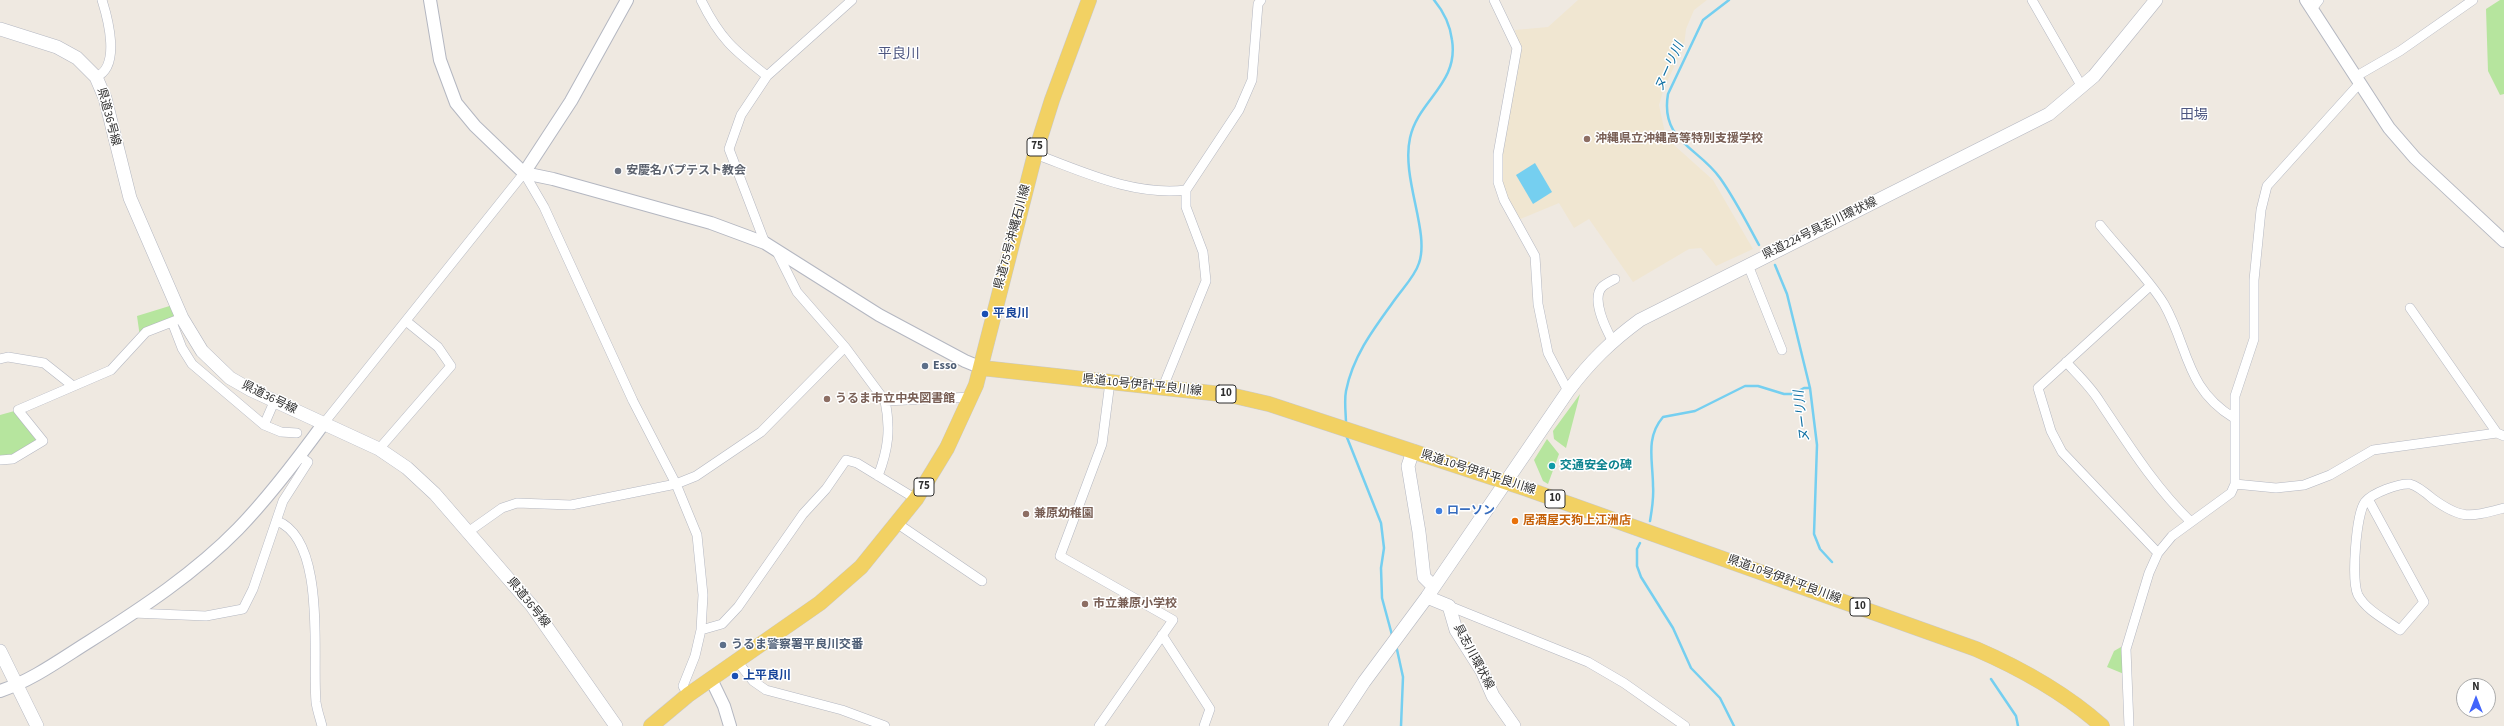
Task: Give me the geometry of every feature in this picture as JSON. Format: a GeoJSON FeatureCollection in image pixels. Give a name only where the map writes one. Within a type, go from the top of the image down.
{"type":"FeatureCollection","features":[{"type":"Feature","properties":{"kind":"main road","name":"県道75号沖縄石川線"},"geometry":{"type":"LineString","coordinates":[[651,726],[688,695],[820,603],[861,567],[898,524],[916,499],[947,448],[972,397],[982,368],[999,292],[1035,154],[1052,100],[1089,0]]}},
{"type":"Feature","properties":{"kind":"main road","name":"県道224号具志川環状線"},"geometry":{"type":"LineString","coordinates":[[1506,482],[1590,361],[1612,340],[1640,320],[2027,127],[2049,114],[2082,87],[2107,60],[2156,0]]}},
{"type":"Feature","properties":{"kind":"main road","name":"県道36号線"},"geometry":{"type":"LineString","coordinates":[[0,29],[57,47],[77,58],[96,77],[105,98],[130,198],[177,320],[202,351],[230,378],[274,402],[324,423],[379,449],[407,468],[468,532],[536,612],[616,726]]}},
{"type":"Feature","properties":{"kind":"main road","name":"県道10号伊計平良川線"},"geometry":{"type":"LineString","coordinates":[[982,368],[1230,395],[1269,404],[1506,482],[1976,649],[2035,678],[2064,696],[2102,726]]}},
{"type":"Feature","properties":{"kind":"main road"},"geometry":{"type":"LineString","coordinates":[[1413,451],[1408,466],[1419,532],[1424,577],[1430,592],[1449,606]]}},
{"type":"Feature","properties":{"kind":"main road"},"geometry":{"type":"LineString","coordinates":[[1335,726],[1364,682],[1430,592],[1506,482]]}},
{"type":"Feature","properties":{"kind":"main road","name":"具志川環状線"},"geometry":{"type":"LineString","coordinates":[[1449,606],[1456,630],[1482,671],[1493,696],[1514,726]]}},
{"type":"Feature","properties":{"kind":"main road"},"geometry":{"type":"LineString","coordinates":[[0,651],[37,726]]}},
{"type":"Feature","properties":{"kind":"street"},"geometry":{"type":"LineString","coordinates":[[96,77],[101,75],[109,62],[110,53],[110,22],[102,0]]}},
{"type":"Feature","properties":{"kind":"street"},"geometry":{"type":"LineString","coordinates":[[430,0],[440,60],[456,103],[475,126],[524,173],[544,207],[633,401],[676,484],[697,535],[703,596],[702,630],[695,656],[683,686],[688,695]]}},
{"type":"Feature","properties":{"kind":"street"},"geometry":{"type":"LineString","coordinates":[[0,691],[18,685],[133,613],[218,548],[254,511],[524,173],[571,101],[627,0]]}},
{"type":"Feature","properties":{"kind":"street"},"geometry":{"type":"LineString","coordinates":[[701,0],[714,27],[733,50],[767,76]]}},
{"type":"Feature","properties":{"kind":"street"},"geometry":{"type":"LineString","coordinates":[[852,0],[767,76],[741,115],[729,149],[770,245],[797,292],[845,348],[885,401],[890,436],[887,452],[878,476]]}},
{"type":"Feature","properties":{"kind":"street"},"geometry":{"type":"LineString","coordinates":[[1163,387],[1206,281],[1203,252],[1186,207],[1186,190],[1239,110],[1252,80],[1258,4],[1261,0]]}},
{"type":"Feature","properties":{"kind":"street"},"geometry":{"type":"LineString","coordinates":[[1494,0],[1517,48],[1498,154],[1498,182],[1504,200],[1535,256],[1538,304],[1548,353],[1568,391]]}},
{"type":"Feature","properties":{"kind":"street"},"geometry":{"type":"LineString","coordinates":[[2032,0],[2082,87]]}},
{"type":"Feature","properties":{"kind":"street"},"geometry":{"type":"LineString","coordinates":[[2130,726],[2126,649],[2150,573],[2158,553],[2172,536],[2231,492],[2235,484],[2235,396],[2254,339],[2254,280],[2261,210],[2266,186],[2357,81],[2473,0]]}},
{"type":"Feature","properties":{"kind":"street"},"geometry":{"type":"LineString","coordinates":[[2312,3],[2357,81],[2389,128],[2415,158],[2504,241]]}},
{"type":"Feature","properties":{"kind":"street"},"geometry":{"type":"LineString","coordinates":[[1035,154],[1115,183],[1165,192],[1186,190]]}},
{"type":"Feature","properties":{"kind":"street"},"geometry":{"type":"LineString","coordinates":[[524,173],[553,179],[711,223],[770,245],[879,315],[982,368]]}},
{"type":"Feature","properties":{"kind":"street"},"geometry":{"type":"LineString","coordinates":[[2100,225],[2163,303],[2188,365],[2206,397],[2234,418]]}},
{"type":"Feature","properties":{"kind":"street"},"geometry":{"type":"LineString","coordinates":[[1748,265],[1782,350]]}},
{"type":"Feature","properties":{"kind":"street"},"geometry":{"type":"LineString","coordinates":[[1612,340],[1600,316],[1598,296],[1601,288],[1615,279]]}},
{"type":"Feature","properties":{"kind":"street"},"geometry":{"type":"LineString","coordinates":[[2150,286],[2038,388],[2055,441],[2062,452],[2158,553]]}},
{"type":"Feature","properties":{"kind":"street"},"geometry":{"type":"LineString","coordinates":[[2235,484],[2276,488],[2304,485],[2330,475],[2373,450],[2501,434],[2410,308]]}},
{"type":"Feature","properties":{"kind":"street"},"geometry":{"type":"LineString","coordinates":[[0,460],[13,459],[43,441],[18,410],[111,370],[146,332],[177,320],[182,348],[192,364],[264,426],[281,432],[297,433]]}},
{"type":"Feature","properties":{"kind":"street"},"geometry":{"type":"LineString","coordinates":[[379,449],[451,366],[438,347],[406,321]]}},
{"type":"Feature","properties":{"kind":"street"},"geometry":{"type":"LineString","coordinates":[[468,532],[502,508],[517,504],[571,505],[676,484],[696,476],[761,432],[845,348]]}},
{"type":"Feature","properties":{"kind":"street"},"geometry":{"type":"LineString","coordinates":[[0,359],[8,357],[44,363],[73,386]]}},
{"type":"Feature","properties":{"kind":"street"},"geometry":{"type":"LineString","coordinates":[[2066,362],[2100,400],[2125,442],[2170,502],[2191,522]]}},
{"type":"Feature","properties":{"kind":"street"},"geometry":{"type":"LineString","coordinates":[[1099,726],[1173,620],[1060,556],[1102,444],[1110,382]]}},
{"type":"Feature","properties":{"kind":"street"},"geometry":{"type":"LineString","coordinates":[[885,401],[972,397]]}},
{"type":"Feature","properties":{"kind":"street"},"geometry":{"type":"LineString","coordinates":[[264,426],[274,402]]}},
{"type":"Feature","properties":{"kind":"street"},"geometry":{"type":"LineString","coordinates":[[133,613],[206,616],[243,609],[253,589],[283,501],[308,462],[299,456]]}},
{"type":"Feature","properties":{"kind":"street"},"geometry":{"type":"LineString","coordinates":[[702,630],[722,624],[738,607],[803,514],[826,489],[846,460],[857,463],[916,499]]}},
{"type":"Feature","properties":{"kind":"street"},"geometry":{"type":"LineString","coordinates":[[2368,499],[2424,602],[2400,630],[2366,606],[2357,594],[2355,586],[2354,577],[2360,515],[2368,499],[2397,485],[2410,484],[2450,511],[2463,516],[2476,516],[2504,508]]}},
{"type":"Feature","properties":{"kind":"street"},"geometry":{"type":"LineString","coordinates":[[277,521],[283,523],[300,542],[314,592],[316,702],[322,726]]}},
{"type":"Feature","properties":{"kind":"street"},"geometry":{"type":"LineString","coordinates":[[898,524],[982,581]]}},
{"type":"Feature","properties":{"kind":"street"},"geometry":{"type":"LineString","coordinates":[[1449,606],[1588,662],[1624,683],[1685,726]]}},
{"type":"Feature","properties":{"kind":"street"},"geometry":{"type":"LineString","coordinates":[[1162,635],[1210,709],[1204,726]]}},
{"type":"Feature","properties":{"kind":"street"},"geometry":{"type":"LineString","coordinates":[[737,661],[753,680],[766,690],[842,710],[885,726]]}},
{"type":"Feature","properties":{"kind":"street"},"geometry":{"type":"LineString","coordinates":[[712,679],[724,706],[730,726]]}},
{"type":"Feature","properties":{"kind":"shaded area","name":"沖縄県立沖縄高等特別支援学校"},"geometry":{"type":"Polygon","coordinates":[[[1578,0],[1707,0],[1694,10],[1686,29],[1684,46],[1664,88],[1659,105],[1665,133],[1674,145],[1713,180],[1753,249],[1716,266],[1701,248],[1689,249],[1633,282],[1589,219],[1574,228],[1559,203],[1518,220],[1507,200],[1500,170],[1520,54],[1515,30],[1548,27],[1578,0]]]}},
{"type":"Feature","properties":{"kind":"green space"},"geometry":{"type":"Polygon","coordinates":[[[2500,0],[2504,0],[2504,94],[2500,95],[2488,71],[2486,9],[2500,0]]]}},
{"type":"Feature","properties":{"kind":"green space"},"geometry":{"type":"Polygon","coordinates":[[[176,304],[180,319],[140,337],[137,316],[176,304]]]}},
{"type":"Feature","properties":{"kind":"green space"},"geometry":{"type":"Polygon","coordinates":[[[1580,394],[1566,448],[1554,439],[1553,431],[1580,394]]]}},
{"type":"Feature","properties":{"kind":"green space"},"geometry":{"type":"Polygon","coordinates":[[[18,410],[43,441],[0,460],[0,415],[18,410]]]}},
{"type":"Feature","properties":{"kind":"green space"},"geometry":{"type":"Polygon","coordinates":[[[1547,439],[1559,454],[1548,484],[1543,481],[1534,460],[1547,439]]]}},
{"type":"Feature","properties":{"kind":"green space"},"geometry":{"type":"Polygon","coordinates":[[[2121,647],[2124,674],[2107,667],[2114,651],[2121,647]]]}},
{"type":"Feature","properties":{"kind":"water"},"geometry":{"type":"Polygon","coordinates":[[[1535,163],[1552,192],[1533,204],[1516,175],[1535,163]]]}},
{"type":"Feature","properties":{"kind":"waterway"},"geometry":{"type":"LineString","coordinates":[[1346,424],[1345,395],[1349,378],[1359,353],[1412,277],[1419,263],[1421,236],[1409,170],[1408,154],[1410,138],[1414,125],[1450,69],[1453,55],[1452,40],[1448,23],[1441,9],[1434,0]]}},
{"type":"Feature","properties":{"kind":"waterway","name":"ヌーリ川"},"geometry":{"type":"LineString","coordinates":[[1729,0],[1703,20],[1668,94],[1667,110],[1670,123],[1675,133],[1711,167],[1720,178],[1736,203],[1759,245]]}},
{"type":"Feature","properties":{"kind":"waterway","name":"ヌーリ川"},"geometry":{"type":"LineString","coordinates":[[1775,265],[1787,294],[1810,388],[1817,445],[1814,534],[1820,549],[1832,562]]}},
{"type":"Feature","properties":{"kind":"waterway"},"geometry":{"type":"LineString","coordinates":[[1650,521],[1653,495],[1651,459],[1652,441],[1657,425],[1663,417],[1695,411],[1745,386],[1758,386],[1784,394],[1793,394],[1804,388],[1810,388]]}},
{"type":"Feature","properties":{"kind":"waterway"},"geometry":{"type":"LineString","coordinates":[[1346,435],[1381,523],[1384,548],[1381,568],[1382,598],[1392,635]]}},
{"type":"Feature","properties":{"kind":"waterway"},"geometry":{"type":"LineString","coordinates":[[1640,543],[1637,549],[1637,566],[1641,577],[1673,628],[1691,668],[1720,698],[1734,726]]}},
{"type":"Feature","properties":{"kind":"waterway"},"geometry":{"type":"LineString","coordinates":[[1396,645],[1403,677],[1401,726]]}},
{"type":"Feature","properties":{"kind":"waterway","name":"ヌーリ川"},"geometry":{"type":"LineString","coordinates":[[1991,679],[2016,716],[2018,726]]}},
{"type":"Feature","properties":{"kind":"place","name":"沖縄県立沖縄高等特別支援学校"},"geometry":{"type":"Point","coordinates":[1587,139]}},
{"type":"Feature","properties":{"kind":"place","name":"安慶名バプテスト教会"},"geometry":{"type":"Point","coordinates":[618,171]}},
{"type":"Feature","properties":{"kind":"place","name":"平良川"},"geometry":{"type":"Point","coordinates":[985,314]}},
{"type":"Feature","properties":{"kind":"place","name":"Esso"},"geometry":{"type":"Point","coordinates":[925,366]}},
{"type":"Feature","properties":{"kind":"place","name":"うるま市立中央図書館"},"geometry":{"type":"Point","coordinates":[827,399]}},
{"type":"Feature","properties":{"kind":"place","name":"交通安全の碑"},"geometry":{"type":"Point","coordinates":[1552,466]}},
{"type":"Feature","properties":{"kind":"place","name":"ローソン"},"geometry":{"type":"Point","coordinates":[1439,511]}},
{"type":"Feature","properties":{"kind":"place","name":"兼原幼稚園"},"geometry":{"type":"Point","coordinates":[1026,514]}},
{"type":"Feature","properties":{"kind":"place","name":"居酒屋天狗上江洲店"},"geometry":{"type":"Point","coordinates":[1515,521]}},
{"type":"Feature","properties":{"kind":"place","name":"市立兼原小学校"},"geometry":{"type":"Point","coordinates":[1085,604]}},
{"type":"Feature","properties":{"kind":"place","name":"うるま警察署平良川交番"},"geometry":{"type":"Point","coordinates":[723,645]}},
{"type":"Feature","properties":{"kind":"place","name":"上平良川"},"geometry":{"type":"Point","coordinates":[735,676]}},
{"type":"Feature","properties":{"kind":"district","name":"平良川"},"geometry":{"type":"Point","coordinates":[899,55]}},
{"type":"Feature","properties":{"kind":"district","name":"田場"},"geometry":{"type":"Point","coordinates":[2194,116]}}]}
